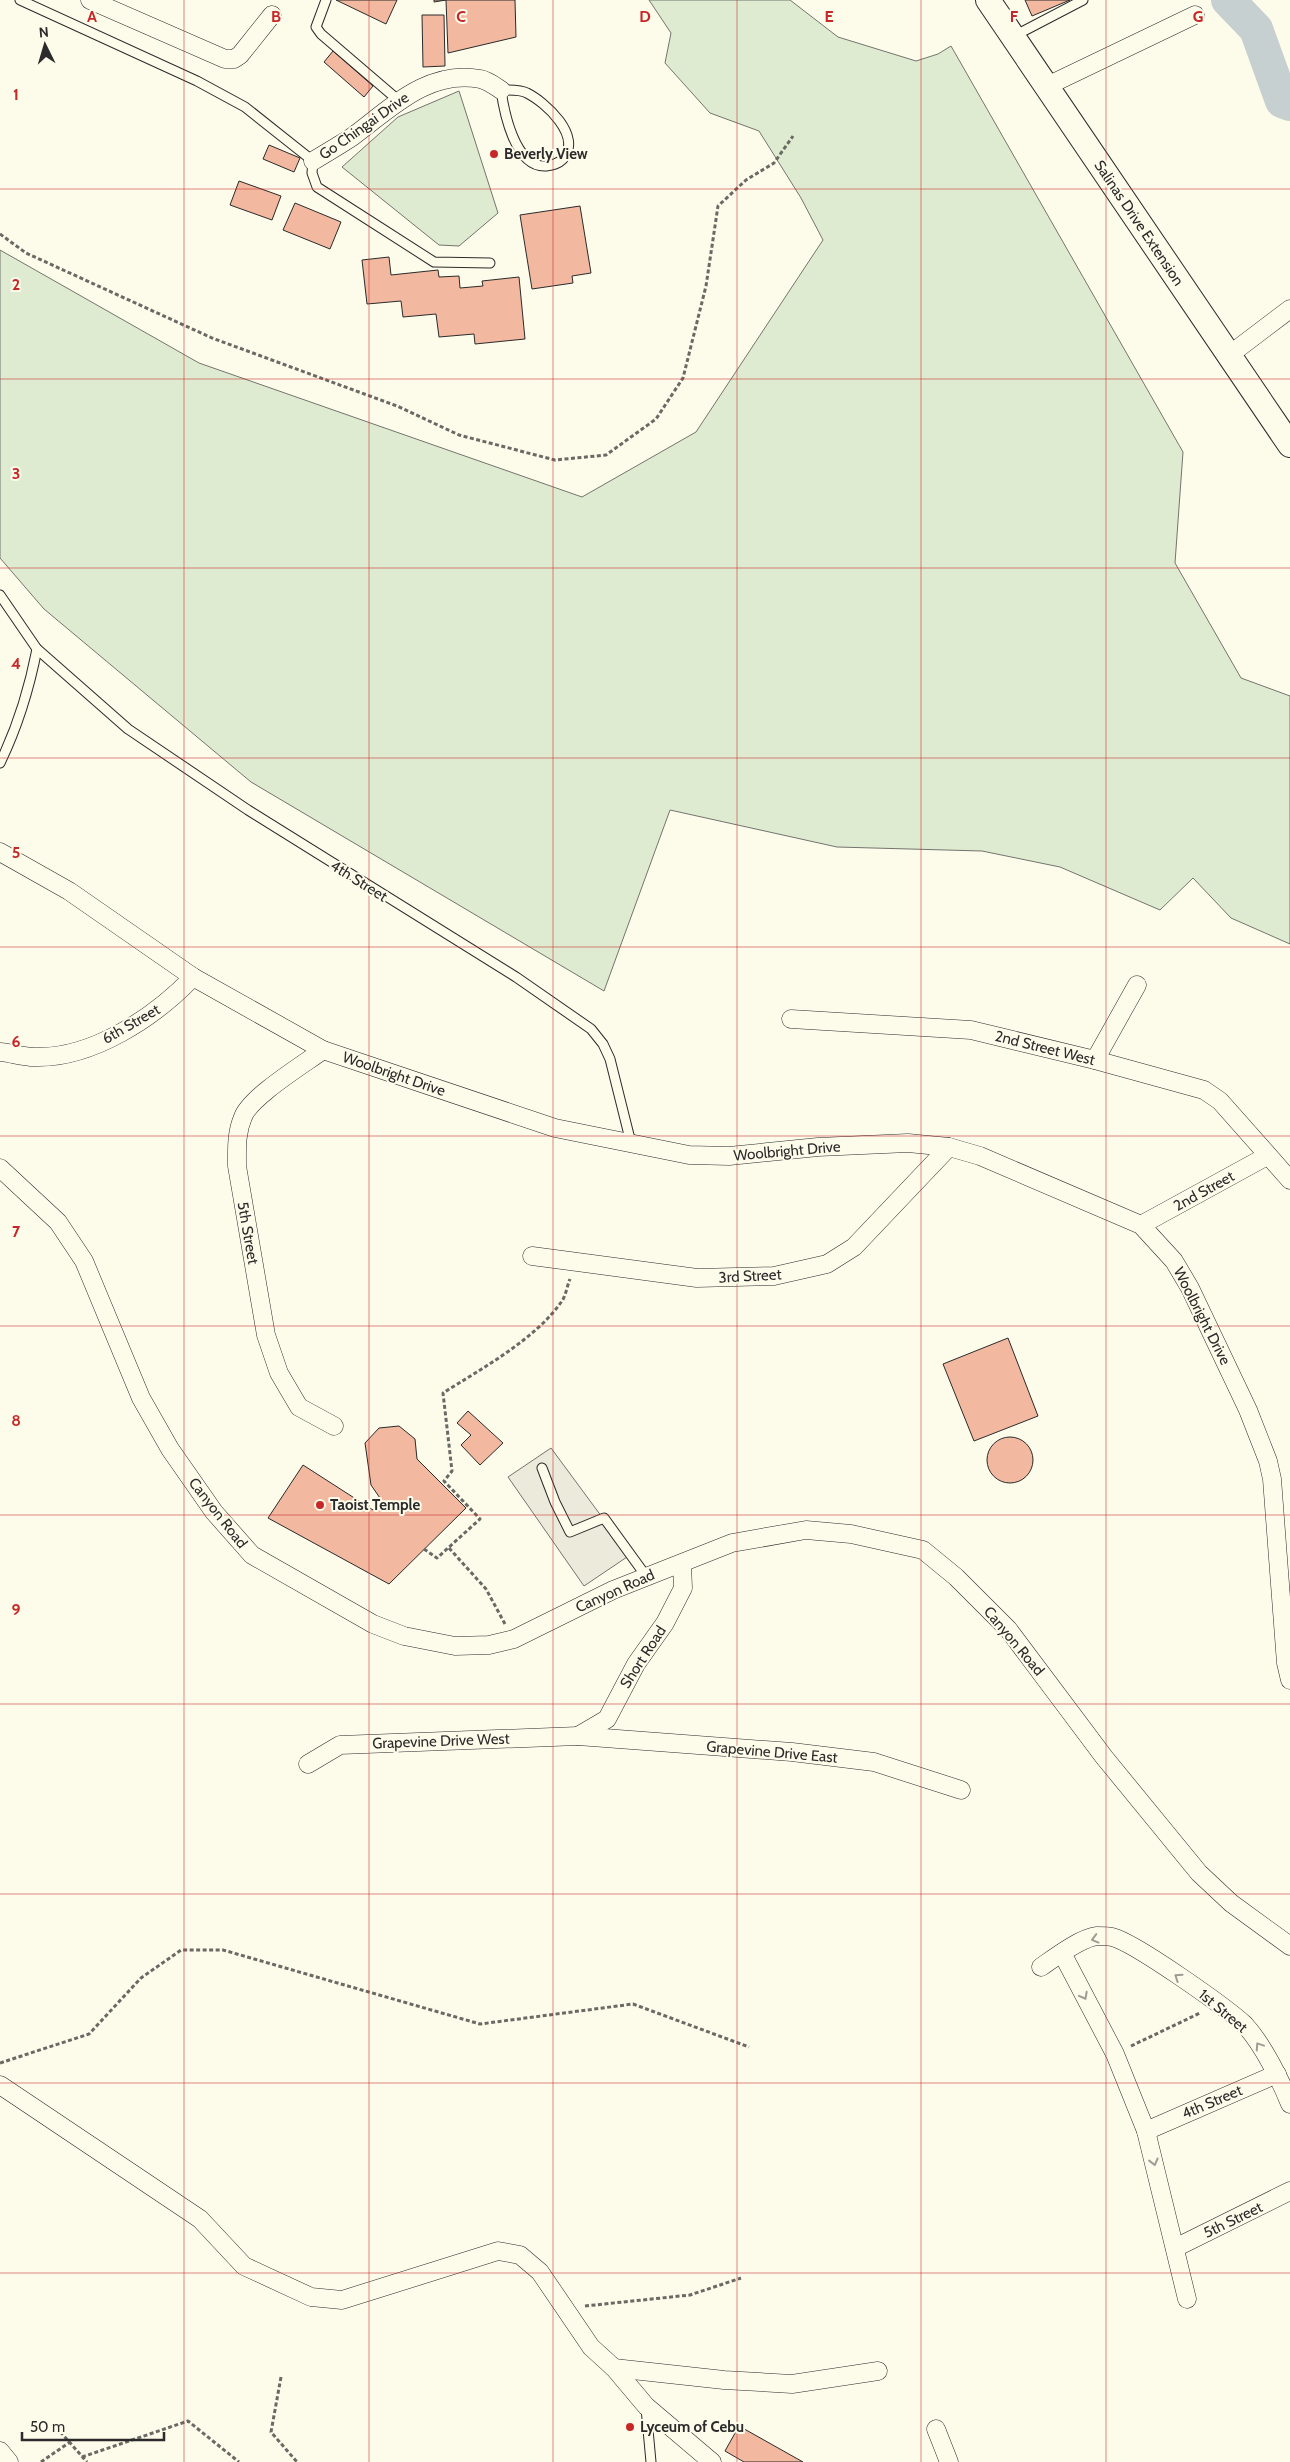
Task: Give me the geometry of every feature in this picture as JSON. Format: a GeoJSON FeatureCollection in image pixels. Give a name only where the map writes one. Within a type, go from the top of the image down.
{"type":"FeatureCollection","features":[{"type":"Feature","properties":{"kind":"street"},"geometry":{"type":"LineString","coordinates":[[90,0],[225,59],[234,59],[240,55],[272,15]]}},
{"type":"Feature","properties":{"kind":"street","name":"Salinas Drive Extension"},"geometry":{"type":"LineString","coordinates":[[988,0],[1290,445]]}},
{"type":"Feature","properties":{"kind":"street"},"geometry":{"type":"LineString","coordinates":[[1047,86],[1195,15]]}},
{"type":"Feature","properties":{"kind":"street","name":"Go Chingai Drive"},"geometry":{"type":"LineString","coordinates":[[313,161],[352,137],[398,100],[421,87],[457,78],[482,79],[501,90]]}},
{"type":"Feature","properties":{"kind":"street"},"geometry":{"type":"LineString","coordinates":[[1228,356],[1290,308]]}},
{"type":"Feature","properties":{"kind":"street","name":"Woolbright Drive"},"geometry":{"type":"LineString","coordinates":[[0,852],[69,891],[193,977],[323,1050],[555,1128],[689,1154],[728,1156],[818,1147],[908,1143],[949,1147],[980,1156],[1140,1225],[1174,1262],[1190,1288],[1248,1410],[1268,1461],[1272,1479],[1290,1680]]}},
{"type":"Feature","properties":{"kind":"street","name":"6th Street"},"geometry":{"type":"LineString","coordinates":[[0,1052],[35,1057],[76,1052],[108,1040],[170,1001],[193,977]]}},
{"type":"Feature","properties":{"kind":"street"},"geometry":{"type":"LineString","coordinates":[[1095,1060],[1137,985]]}},
{"type":"Feature","properties":{"kind":"street","name":"2nd Street West"},"geometry":{"type":"LineString","coordinates":[[792,1019],[972,1030],[1095,1060],[1204,1090],[1220,1101],[1290,1180]]}},
{"type":"Feature","properties":{"kind":"street","name":"5th Street"},"geometry":{"type":"LineString","coordinates":[[323,1050],[252,1103],[243,1115],[236,1138],[237,1166],[266,1336],[279,1373],[299,1407],[334,1426]]}},
{"type":"Feature","properties":{"kind":"street","name":"3rd Street"},"geometry":{"type":"LineString","coordinates":[[532,1256],[697,1278],[774,1276],[827,1264],[854,1246],[949,1147]]}},
{"type":"Feature","properties":{"kind":"street","name":"2nd Street"},"geometry":{"type":"LineString","coordinates":[[1140,1225],[1267,1156]]}},
{"type":"Feature","properties":{"kind":"street","name":"Canyon Road"},"geometry":{"type":"LineString","coordinates":[[0,1168],[58,1222],[84,1261],[145,1406],[170,1449],[214,1512],[252,1555],[373,1624],[404,1636],[455,1646],[489,1645],[514,1639],[646,1576],[682,1564],[732,1543],[806,1530],[851,1534],[923,1550],[956,1577],[1008,1629],[1104,1757],[1199,1873],[1231,1903],[1290,1946]]}},
{"type":"Feature","properties":{"kind":"street","name":"Short Road"},"geometry":{"type":"LineString","coordinates":[[578,1736],[607,1719],[636,1664],[665,1624],[683,1588],[682,1564]]}},
{"type":"Feature","properties":{"kind":"street","name":"Grapevine Drive West"},"geometry":{"type":"LineString","coordinates":[[308,1764],[340,1745],[578,1736]]}},
{"type":"Feature","properties":{"kind":"street","name":"Grapevine Drive East"},"geometry":{"type":"LineString","coordinates":[[578,1736],[792,1752],[874,1762],[961,1790]]}},
{"type":"Feature","properties":{"kind":"street","name":"1st Street"},"geometry":{"type":"LineString","coordinates":[[1062,1953],[1096,1936],[1112,1937],[1129,1944],[1219,2004],[1245,2026],[1277,2074],[1290,2104]]}},
{"type":"Feature","properties":{"kind":"street"},"geometry":{"type":"LineString","coordinates":[[1041,1968],[1062,1953],[1115,2054],[1146,2130],[1187,2300]]}},
{"type":"Feature","properties":{"kind":"street","name":"4th Street"},"geometry":{"type":"LineString","coordinates":[[1146,2130],[1277,2074]]}},
{"type":"Feature","properties":{"kind":"street"},"geometry":{"type":"LineString","coordinates":[[0,2085],[200,2219],[244,2266],[311,2297],[342,2300],[498,2251],[520,2255],[540,2272],[581,2333],[646,2406],[712,2462]]}},
{"type":"Feature","properties":{"kind":"street","name":"5th Street"},"geometry":{"type":"LineString","coordinates":[[1175,2248],[1290,2191]]}},
{"type":"Feature","properties":{"kind":"street"},"geometry":{"type":"LineString","coordinates":[[614,2368],[724,2380],[792,2384],[878,2371]]}},
{"type":"Feature","properties":{"kind":"street"},"geometry":{"type":"LineString","coordinates":[[936,2430],[949,2462]]}},
{"type":"Feature","properties":{"kind":"street"},"geometry":{"type":"LineString","coordinates":[[0,2451],[9,2462]]}},
{"type":"Feature","properties":{"kind":"lane"},"geometry":{"type":"LineString","coordinates":[[20,0],[197,81],[245,107],[313,161],[312,174],[317,187],[434,262],[490,264]]}},
{"type":"Feature","properties":{"kind":"lane"},"geometry":{"type":"LineString","coordinates":[[326,0],[316,27],[321,34],[398,100]]}},
{"type":"Feature","properties":{"kind":"lane"},"geometry":{"type":"LineString","coordinates":[[1014,36],[1084,0]]}},
{"type":"Feature","properties":{"kind":"lane"},"geometry":{"type":"LineString","coordinates":[[501,90],[525,92],[551,108],[563,126],[569,144],[564,158],[554,165],[540,166],[528,160],[511,135],[501,90]]}},
{"type":"Feature","properties":{"kind":"lane","name":"4th Street"},"geometry":{"type":"LineString","coordinates":[[0,595],[37,649],[136,734],[248,810],[516,978],[591,1029],[610,1059],[631,1143]]}},
{"type":"Feature","properties":{"kind":"lane"},"geometry":{"type":"LineString","coordinates":[[0,763],[12,738],[29,690],[37,649]]}},
{"type":"Feature","properties":{"kind":"lane"},"geometry":{"type":"LineString","coordinates":[[542,1468],[555,1502],[570,1532],[604,1518],[646,1576]]}},
{"type":"Feature","properties":{"kind":"lane"},"geometry":{"type":"LineString","coordinates":[[646,2406],[651,2462]]}},
{"type":"Feature","properties":{"kind":"path"},"geometry":{"type":"LineString","coordinates":[[0,234],[26,252],[212,338],[397,406],[459,435],[555,460],[606,455],[656,419],[683,378],[706,286],[718,206],[746,180],[774,163],[793,136]]}},
{"type":"Feature","properties":{"kind":"path"},"geometry":{"type":"LineString","coordinates":[[424,1549],[437,1558],[480,1519],[444,1481],[452,1471],[443,1393],[514,1346],[548,1319],[563,1299],[575,1262]]}},
{"type":"Feature","properties":{"kind":"path"},"geometry":{"type":"LineString","coordinates":[[449,1548],[486,1589],[514,1639]]}},
{"type":"Feature","properties":{"kind":"path"},"geometry":{"type":"LineString","coordinates":[[0,2063],[89,2034],[141,1978],[181,1950],[224,1950],[480,2024],[634,2004],[749,2047]]}},
{"type":"Feature","properties":{"kind":"path"},"geometry":{"type":"LineString","coordinates":[[1115,2054],[1219,2004]]}},
{"type":"Feature","properties":{"kind":"path"},"geometry":{"type":"LineString","coordinates":[[580,2306],[690,2295],[742,2278]]}},
{"type":"Feature","properties":{"kind":"path"},"geometry":{"type":"LineString","coordinates":[[281,2378],[271,2432],[297,2462]]}},
{"type":"Feature","properties":{"kind":"path"},"geometry":{"type":"LineString","coordinates":[[82,2458],[188,2422],[239,2462]]}},
{"type":"Feature","properties":{"kind":"path"},"geometry":{"type":"LineString","coordinates":[[56,2427],[87,2462]]}},
{"type":"Feature","properties":{"kind":"path"},"geometry":{"type":"LineString","coordinates":[[41,2462],[70,2442]]}},
{"type":"Feature","properties":{"kind":"green space"},"geometry":{"type":"Polygon","coordinates":[[[649,0],[790,0],[838,37],[916,61],[938,54],[951,46],[1183,452],[1175,563],[1241,678],[1290,696],[1290,944],[1231,918],[1193,878],[1160,910],[1060,867],[982,851],[837,847],[670,810],[604,991],[251,782],[44,609],[0,558],[0,250],[199,363],[582,497],[696,432],[823,240],[801,198],[759,131],[710,113],[665,63],[671,33],[649,0]]]}},
{"type":"Feature","properties":{"kind":"green space"},"geometry":{"type":"Polygon","coordinates":[[[459,91],[498,213],[459,246],[439,245],[342,167],[398,117],[459,91]]]}},
{"type":"Feature","properties":{"kind":"shaded area"},"geometry":{"type":"Polygon","coordinates":[[[551,1448],[630,1555],[584,1586],[508,1477],[551,1448]]]}},
{"type":"Feature","properties":{"kind":"building"},"geometry":{"type":"Polygon","coordinates":[[[336,0],[397,0],[386,24],[336,0]]]}},
{"type":"Feature","properties":{"kind":"building"},"geometry":{"type":"Polygon","coordinates":[[[446,0],[515,0],[516,37],[448,53],[446,0]]]}},
{"type":"Feature","properties":{"kind":"building"},"geometry":{"type":"Polygon","coordinates":[[[1025,0],[1070,0],[1032,16],[1025,0]]]}},
{"type":"Feature","properties":{"kind":"building"},"geometry":{"type":"Polygon","coordinates":[[[422,15],[444,15],[445,66],[423,67],[422,15]]]}},
{"type":"Feature","properties":{"kind":"building"},"geometry":{"type":"Polygon","coordinates":[[[333,51],[373,86],[364,97],[324,62],[333,51]]]}},
{"type":"Feature","properties":{"kind":"building"},"geometry":{"type":"Polygon","coordinates":[[[269,145],[300,158],[294,172],[263,159],[269,145]]]}},
{"type":"Feature","properties":{"kind":"building"},"geometry":{"type":"Polygon","coordinates":[[[239,181],[281,196],[272,220],[230,205],[239,181]]]}},
{"type":"Feature","properties":{"kind":"building"},"geometry":{"type":"Polygon","coordinates":[[[295,203],[341,222],[330,249],[283,230],[295,203]]]}},
{"type":"Feature","properties":{"kind":"building"},"geometry":{"type":"Polygon","coordinates":[[[580,206],[591,273],[572,276],[573,283],[532,289],[520,215],[580,206]]]}},
{"type":"Feature","properties":{"kind":"building"},"geometry":{"type":"Polygon","coordinates":[[[389,257],[391,275],[438,270],[439,277],[459,276],[460,288],[483,286],[482,281],[519,277],[525,339],[475,344],[474,334],[439,337],[436,314],[403,317],[401,301],[367,304],[362,260],[389,257]]]}},
{"type":"Feature","properties":{"kind":"building"},"geometry":{"type":"Polygon","coordinates":[[[1008,1338],[1038,1416],[974,1441],[943,1364],[1008,1338]]]}},
{"type":"Feature","properties":{"kind":"building"},"geometry":{"type":"Polygon","coordinates":[[[468,1411],[503,1443],[480,1465],[461,1445],[471,1435],[457,1423],[468,1411]]]}},
{"type":"Feature","properties":{"kind":"building","name":"Taoist Temple"},"geometry":{"type":"Polygon","coordinates":[[[399,1426],[415,1439],[417,1459],[466,1508],[389,1584],[268,1518],[303,1465],[373,1510],[382,1501],[371,1485],[365,1443],[379,1428],[399,1426]]]}},
{"type":"Feature","properties":{"kind":"building"},"geometry":{"type":"Polygon","coordinates":[[[1005,1437],[1015,1437],[1029,1447],[1033,1460],[1029,1473],[1023,1479],[1015,1483],[1005,1483],[991,1473],[987,1465],[987,1455],[997,1441],[1005,1437]]]}},
{"type":"Feature","properties":{"kind":"building"},"geometry":{"type":"Polygon","coordinates":[[[739,2426],[803,2462],[744,2462],[725,2451],[739,2426]]]}},
{"type":"Feature","properties":{"kind":"waterway"},"geometry":{"type":"LineString","coordinates":[[1228,0],[1256,29],[1282,101],[1290,104]]}},
{"type":"Feature","properties":{"kind":"place","name":"Beverly View"},"geometry":{"type":"Point","coordinates":[494,154]}},
{"type":"Feature","properties":{"kind":"place","name":"Taoist Temple"},"geometry":{"type":"Point","coordinates":[320,1505]}},
{"type":"Feature","properties":{"kind":"place","name":"Lyceum of Cebu"},"geometry":{"type":"Point","coordinates":[630,2427]}}]}
